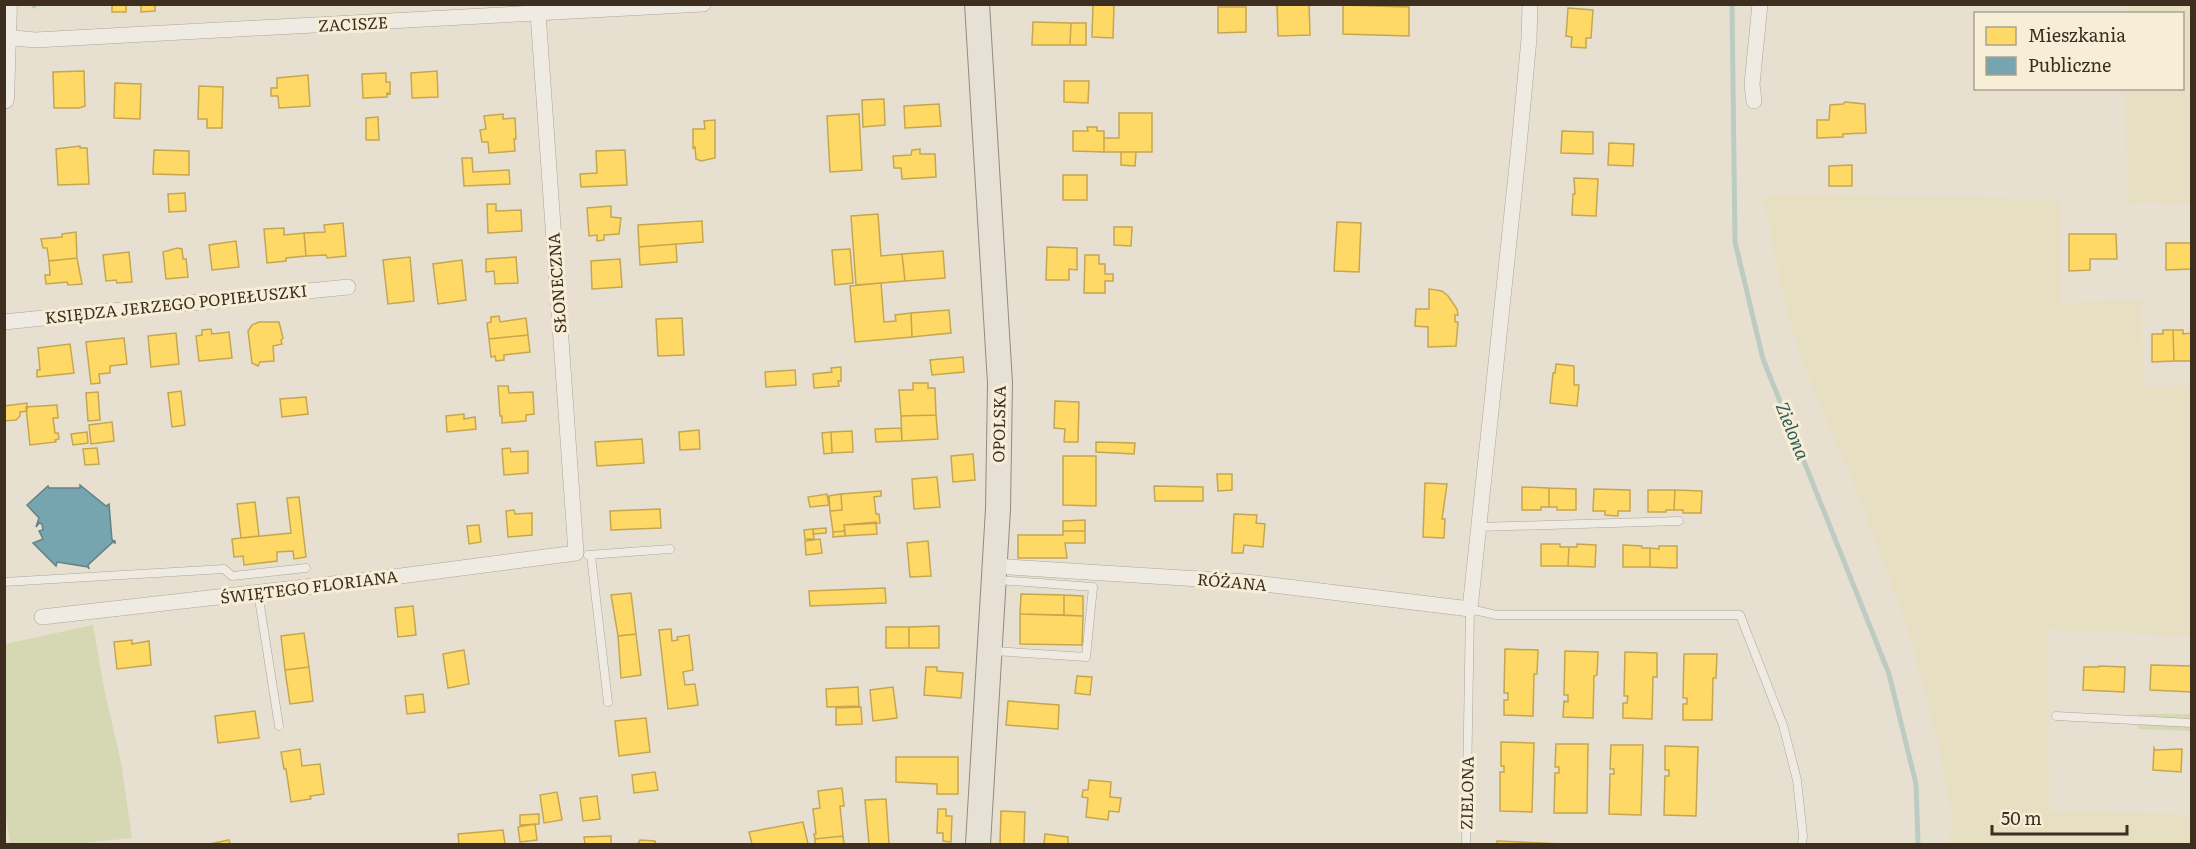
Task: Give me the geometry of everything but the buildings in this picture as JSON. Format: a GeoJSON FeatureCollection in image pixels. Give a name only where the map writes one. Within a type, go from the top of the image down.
{"type":"FeatureCollection","features":[{"type":"Feature","properties":{"kind":"main road","name":"OPOLSKA"},"geometry":{"type":"LineString","coordinates":[[977,4],[1000,383],[994,573],[978,844]]}},
{"type":"Feature","properties":{"kind":"street"},"geometry":{"type":"LineString","coordinates":[[4,99],[7,4]]}},
{"type":"Feature","properties":{"kind":"street","name":"ZACISZE"},"geometry":{"type":"LineString","coordinates":[[5,37],[35,40],[459,11],[703,4]]}},
{"type":"Feature","properties":{"kind":"street","name":"ZIELONA"},"geometry":{"type":"LineString","coordinates":[[1470,609],[1520,144],[1530,4]]}},
{"type":"Feature","properties":{"kind":"street"},"geometry":{"type":"LineString","coordinates":[[1754,100],[1752,84],[1760,4]]}},
{"type":"Feature","properties":{"kind":"street","name":"SŁONECZNA"},"geometry":{"type":"LineString","coordinates":[[531,10],[584,554]]}},
{"type":"Feature","properties":{"kind":"street","name":"KSIĘDZA JERZEGO POPIEŁUSZKI"},"geometry":{"type":"LineString","coordinates":[[4,322],[348,286]]}},
{"type":"Feature","properties":{"kind":"street","name":"ŚWIĘTEGO FLORIANA"},"geometry":{"type":"LineString","coordinates":[[42,617],[584,554]]}},
{"type":"Feature","properties":{"kind":"street","name":"RÓŻANA"},"geometry":{"type":"LineString","coordinates":[[994,573],[1247,582],[1470,609]]}},
{"type":"Feature","properties":{"kind":"lane"},"geometry":{"type":"LineString","coordinates":[[1480,527],[1679,521]]}},
{"type":"Feature","properties":{"kind":"lane"},"geometry":{"type":"LineString","coordinates":[[608,702],[584,554],[670,549]]}},
{"type":"Feature","properties":{"kind":"lane"},"geometry":{"type":"LineString","coordinates":[[4,582],[224,569],[232,576],[306,568]]}},
{"type":"Feature","properties":{"kind":"lane"},"geometry":{"type":"LineString","coordinates":[[989,651],[1086,657],[1093,587],[994,573]]}},
{"type":"Feature","properties":{"kind":"lane"},"geometry":{"type":"LineString","coordinates":[[258,593],[279,726]]}},
{"type":"Feature","properties":{"kind":"lane"},"geometry":{"type":"LineString","coordinates":[[1470,609],[1508,615],[1740,615],[1784,725],[1797,780],[1802,844]]}},
{"type":"Feature","properties":{"kind":"lane","name":"ZIELONA"},"geometry":{"type":"LineString","coordinates":[[1466,844],[1470,609]]}},
{"type":"Feature","properties":{"kind":"lane"},"geometry":{"type":"LineString","coordinates":[[2056,716],[2192,723]]}},
{"type":"Feature","properties":{"kind":"shaded area"},"geometry":{"type":"Polygon","coordinates":[[[2128,5],[2191,5],[2191,204],[2140,202],[2127,204],[2126,90],[2184,90],[2184,12],[2128,12],[2128,5]]]}},
{"type":"Feature","properties":{"kind":"shaded area"},"geometry":{"type":"Polygon","coordinates":[[[1763,196],[1976,197],[2060,201],[2060,303],[2142,300],[2143,385],[2191,385],[2191,636],[2048,630],[2049,810],[2191,815],[2191,844],[1949,844],[1952,816],[1937,739],[1906,622],[1852,480],[1803,364],[1785,304],[1763,196]]]}},
{"type":"Feature","properties":{"kind":"green space"},"geometry":{"type":"Polygon","coordinates":[[[93,625],[104,688],[121,762],[132,838],[73,844],[10,844],[4,803],[5,644],[93,625]]]}},
{"type":"Feature","properties":{"kind":"green space"},"geometry":{"type":"Polygon","coordinates":[[[2138,714],[2191,714],[2191,731],[2138,729],[2138,714]]]}},
{"type":"Feature","properties":{"kind":"waterway","name":"Zielona"},"geometry":{"type":"LineString","coordinates":[[1732,4],[1735,242],[1763,359],[1889,674],[1916,784],[1918,844]]}}]}
